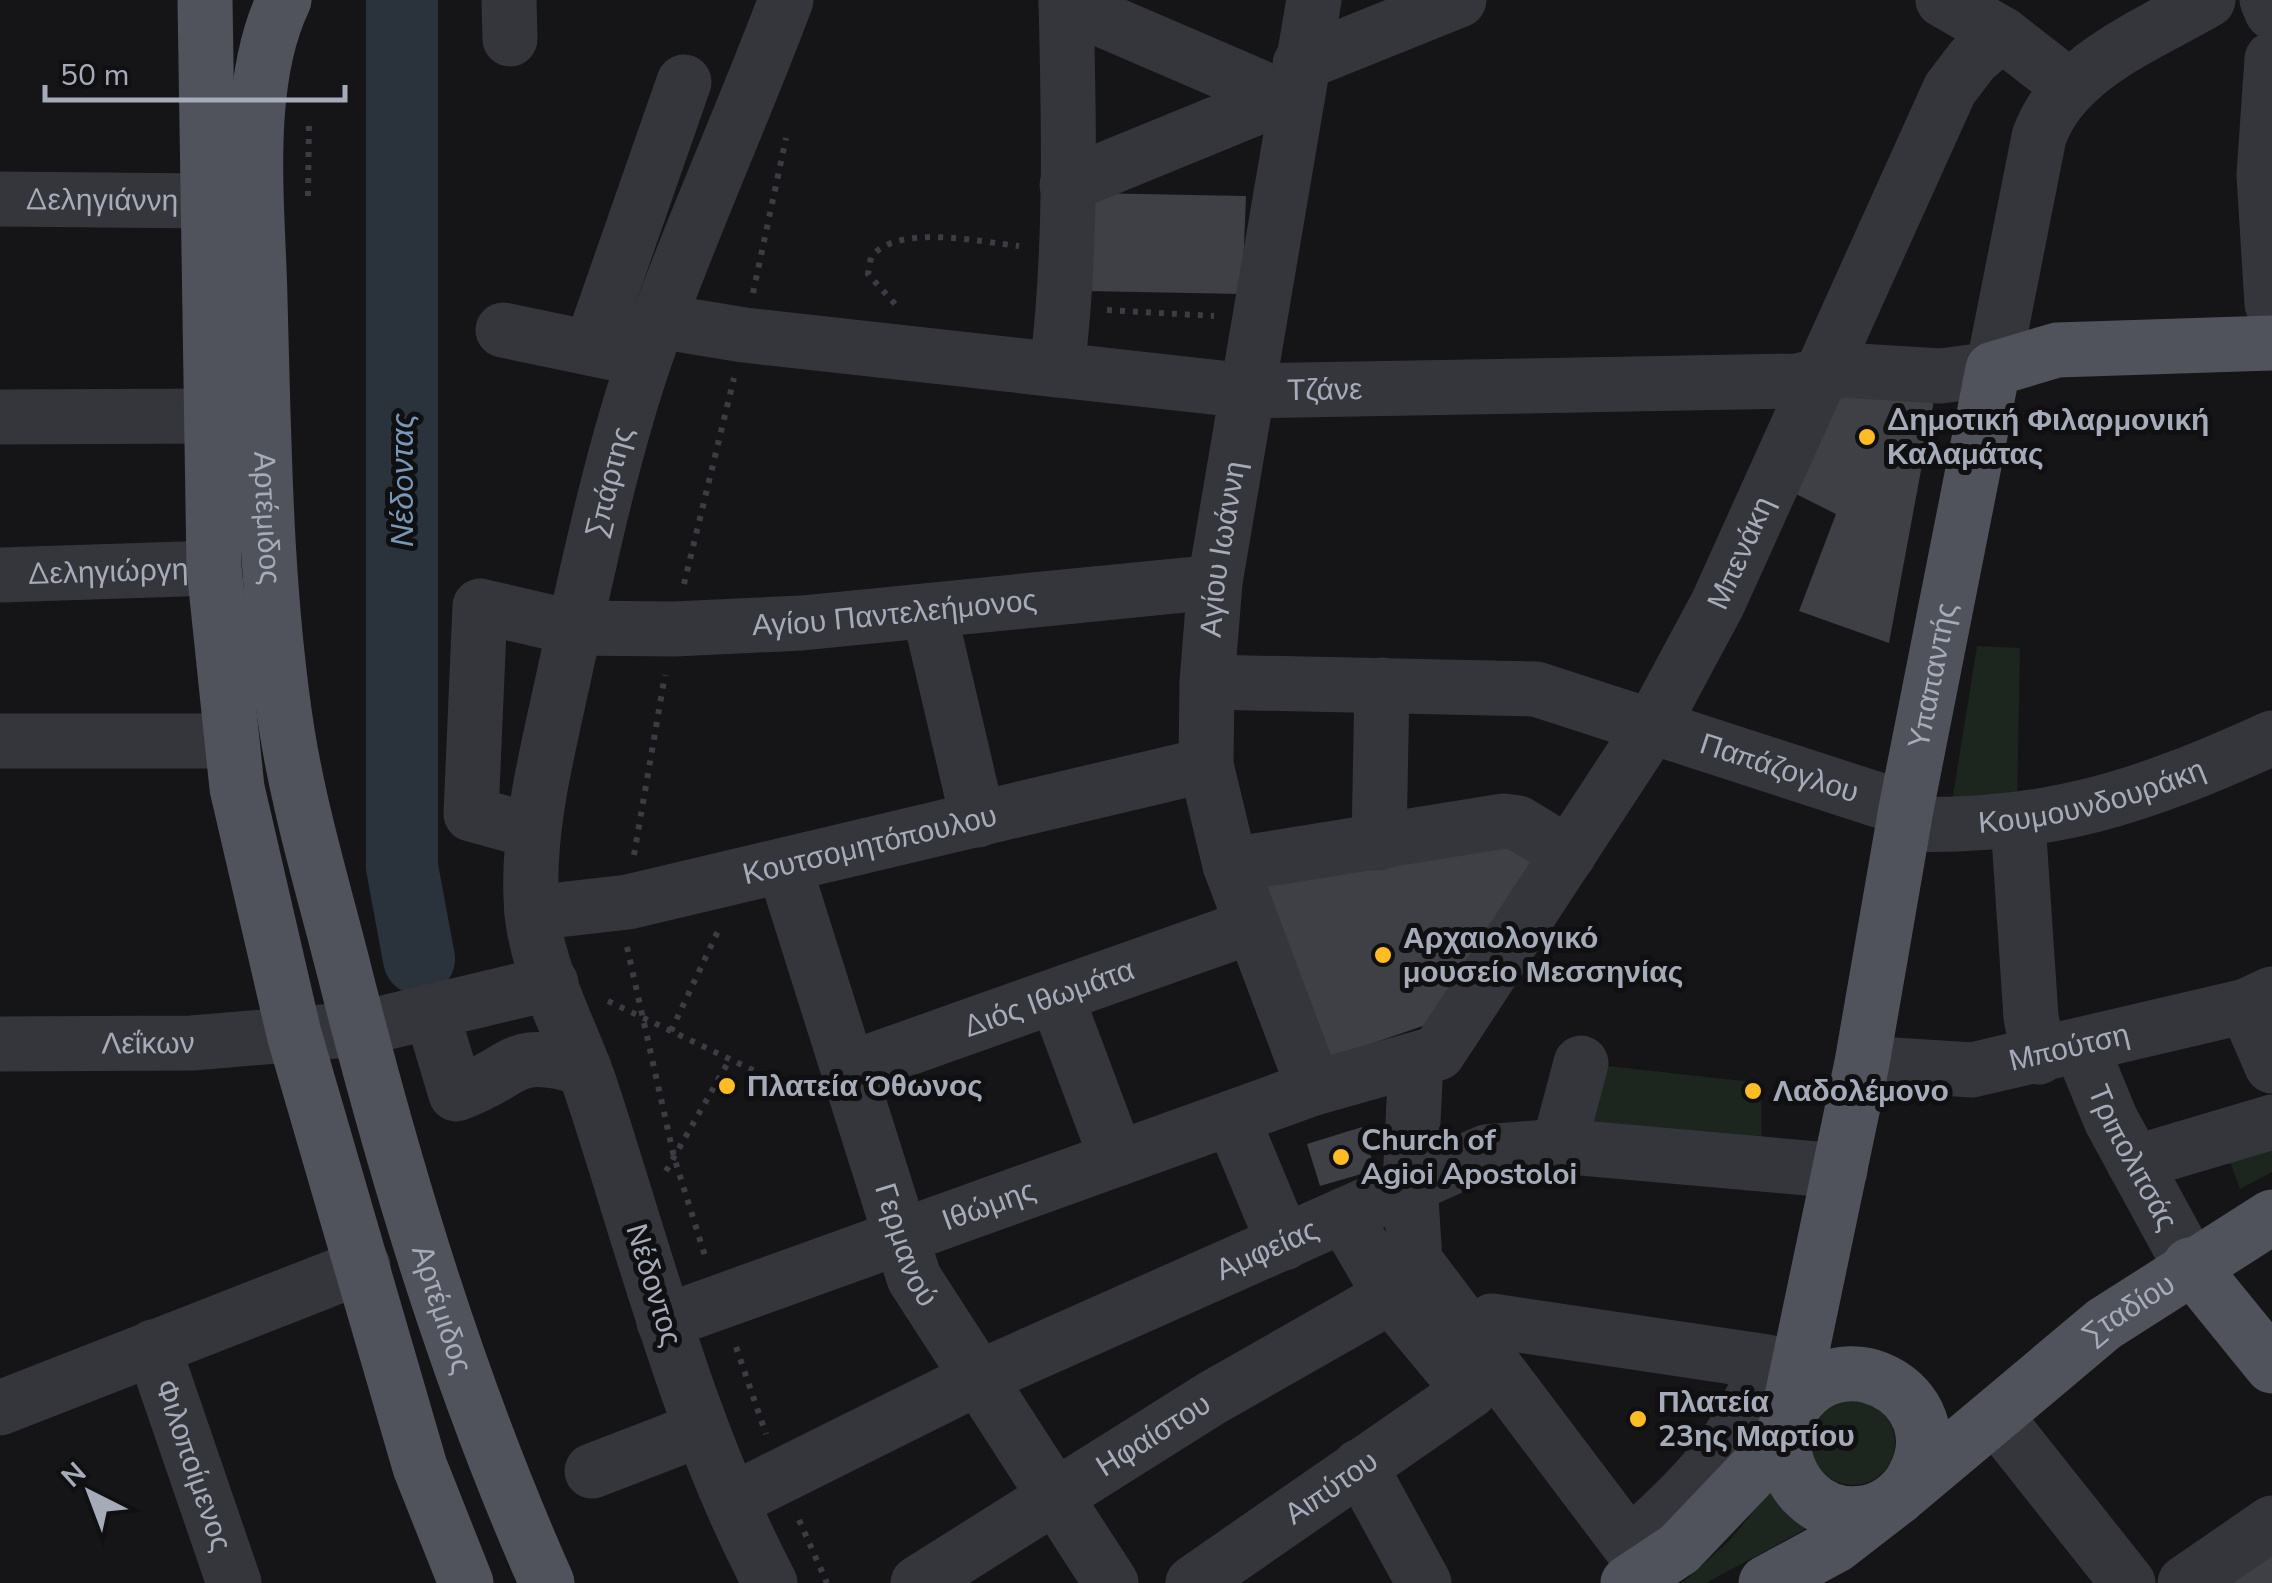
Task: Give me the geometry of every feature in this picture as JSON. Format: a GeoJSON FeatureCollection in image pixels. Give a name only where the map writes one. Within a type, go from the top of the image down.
{"type":"FeatureCollection","features":[{"type":"Feature","properties":{"kind":"main road","name":"Αρτέμιδος"},"geometry":{"type":"LineString","coordinates":[[205,0],[214,568],[229,741],[257,884],[294,1034],[420,1467],[466,1583]]}},
{"type":"Feature","properties":{"kind":"main road","name":"Αρτέμιδος"},"geometry":{"type":"LineString","coordinates":[[284,0],[261,66],[258,188],[271,586],[297,784],[359,1030],[426,1266],[502,1478],[547,1583]]}},
{"type":"Feature","properties":{"kind":"main road"},"geometry":{"type":"LineString","coordinates":[[1993,368],[2057,350],[2272,344]]}},
{"type":"Feature","properties":{"kind":"main road","name":"Υπαπαντής"},"geometry":{"type":"LineString","coordinates":[[1785,1429],[1862,1063],[1904,817],[1993,368]]}},
{"type":"Feature","properties":{"kind":"main road","name":"Σταδίου"},"geometry":{"type":"LineString","coordinates":[[1799,1576],[2104,1324],[2272,1217]]}},
{"type":"Feature","properties":{"kind":"main road"},"geometry":{"type":"LineString","coordinates":[[2190,1266],[2272,1366]]}},
{"type":"Feature","properties":{"kind":"main road"},"geometry":{"type":"LineString","coordinates":[[1785,1429],[1785,1462],[1795,1482],[1820,1505],[1840,1512],[1863,1513],[1898,1497],[1919,1466],[1923,1435],[1917,1414],[1856,1344],[1819,1269]]}},
{"type":"Feature","properties":{"kind":"main road"},"geometry":{"type":"LineString","coordinates":[[1636,1566],[1679,1550],[1785,1429],[1805,1392],[1832,1376],[1864,1374],[1955,1418],[1996,1416]]}},
{"type":"Feature","properties":{"kind":"street","name":"Σπάρτης"},"geometry":{"type":"LineString","coordinates":[[550,982],[532,913],[533,830],[575,628],[652,340],[786,0]]}},
{"type":"Feature","properties":{"kind":"street","name":"Αγίου Ιωάννη"},"geometry":{"type":"LineString","coordinates":[[1314,0],[1292,86],[1260,318],[1215,582],[1206,682],[1206,765],[1230,865],[1314,1088]]}},
{"type":"Feature","properties":{"kind":"street"},"geometry":{"type":"LineString","coordinates":[[1068,185],[1292,86],[1459,0]]}},
{"type":"Feature","properties":{"kind":"street"},"geometry":{"type":"LineString","coordinates":[[1943,0],[2002,34],[2070,87],[2109,58],[2208,0]]}},
{"type":"Feature","properties":{"kind":"street"},"geometry":{"type":"LineString","coordinates":[[2267,0],[2272,12]]}},
{"type":"Feature","properties":{"kind":"street"},"geometry":{"type":"LineString","coordinates":[[1057,370],[1064,308],[1068,185],[1066,2],[1292,86]]}},
{"type":"Feature","properties":{"kind":"street","name":"Μπενάκη"},"geometry":{"type":"LineString","coordinates":[[1427,1057],[1570,854],[1652,726],[1718,604],[1950,89],[1973,58],[2002,34]]}},
{"type":"Feature","properties":{"kind":"street"},"geometry":{"type":"LineString","coordinates":[[2272,59],[2264,163],[2272,304]]}},
{"type":"Feature","properties":{"kind":"street"},"geometry":{"type":"LineString","coordinates":[[590,348],[684,82]]}},
{"type":"Feature","properties":{"kind":"street","name":"Υπαπαντής"},"geometry":{"type":"LineString","coordinates":[[1993,368],[2039,138],[2052,107],[2070,87]]}},
{"type":"Feature","properties":{"kind":"street"},"geometry":{"type":"LineString","coordinates":[[650,178],[708,193]]}},
{"type":"Feature","properties":{"kind":"street","name":"Δεληγιάννη"},"geometry":{"type":"LineString","coordinates":[[0,200],[207,201]]}},
{"type":"Feature","properties":{"kind":"street","name":"Τζάνε"},"geometry":{"type":"LineString","coordinates":[[504,330],[590,348],[652,340],[917,354],[1248,391],[1819,377],[1842,370],[1941,376],[1993,368]]}},
{"type":"Feature","properties":{"kind":"street"},"geometry":{"type":"LineString","coordinates":[[0,417],[210,416]]}},
{"type":"Feature","properties":{"kind":"street","name":"Δεληγιώργη"},"geometry":{"type":"LineString","coordinates":[[0,576],[214,568]]}},
{"type":"Feature","properties":{"kind":"street","name":"Αγίου Παντελεήμονος"},"geometry":{"type":"LineString","coordinates":[[533,830],[471,814],[480,606],[575,628],[777,624],[1215,582]]}},
{"type":"Feature","properties":{"kind":"street"},"geometry":{"type":"LineString","coordinates":[[930,611],[978,820]]}},
{"type":"Feature","properties":{"kind":"street","name":"Παπάζογλου"},"geometry":{"type":"LineString","coordinates":[[1206,682],[1536,690],[1652,726],[1904,817]]}},
{"type":"Feature","properties":{"kind":"street"},"geometry":{"type":"LineString","coordinates":[[1379,843],[1382,685]]}},
{"type":"Feature","properties":{"kind":"street","name":"Κουμουνδουράκη"},"geometry":{"type":"LineString","coordinates":[[1904,817],[2018,822],[2122,800],[2272,738]]}},
{"type":"Feature","properties":{"kind":"street"},"geometry":{"type":"LineString","coordinates":[[0,741],[229,741]]}},
{"type":"Feature","properties":{"kind":"street","name":"Κουτσομητόπουλου"},"geometry":{"type":"LineString","coordinates":[[532,913],[628,902],[1206,765]]}},
{"type":"Feature","properties":{"kind":"street"},"geometry":{"type":"LineString","coordinates":[[1230,865],[1504,820],[1518,823],[1570,854]]}},
{"type":"Feature","properties":{"kind":"street","name":"Τριπολιτσάς"},"geometry":{"type":"LineString","coordinates":[[2018,822],[2031,1017],[2060,1052],[2134,1163],[2190,1266]]}},
{"type":"Feature","properties":{"kind":"street","name":"Γερμανού"},"geometry":{"type":"LineString","coordinates":[[764,871],[849,1069],[914,1278],[1111,1583]]}},
{"type":"Feature","properties":{"kind":"street","name":"Διός Ιθωμάτα"},"geometry":{"type":"LineString","coordinates":[[849,1069],[1252,926]]}},
{"type":"Feature","properties":{"kind":"street"},"geometry":{"type":"LineString","coordinates":[[294,1034],[359,1030],[550,982]]}},
{"type":"Feature","properties":{"kind":"street","name":"Νέδοντος"},"geometry":{"type":"LineString","coordinates":[[550,982],[584,1068],[701,1429],[770,1583]]}},
{"type":"Feature","properties":{"kind":"street"},"geometry":{"type":"LineString","coordinates":[[1056,996],[1118,1159]]}},
{"type":"Feature","properties":{"kind":"street"},"geometry":{"type":"LineString","coordinates":[[2259,1000],[2272,1066]]}},
{"type":"Feature","properties":{"kind":"street","name":"Μπούτση"},"geometry":{"type":"LineString","coordinates":[[1862,1063],[1972,1070],[2060,1052],[2259,1000]]}},
{"type":"Feature","properties":{"kind":"street"},"geometry":{"type":"LineString","coordinates":[[432,1014],[456,1094],[528,1058],[554,1058],[584,1068]]}},
{"type":"Feature","properties":{"kind":"street","name":"Λεΐκων"},"geometry":{"type":"LineString","coordinates":[[0,1044],[192,1043],[294,1034]]}},
{"type":"Feature","properties":{"kind":"street"},"geometry":{"type":"LineString","coordinates":[[1427,1057],[1410,1184],[1415,1261],[1459,1360]]}},
{"type":"Feature","properties":{"kind":"street","name":"Ιθώμης"},"geometry":{"type":"LineString","coordinates":[[664,1322],[1314,1088],[1427,1057]]}},
{"type":"Feature","properties":{"kind":"street"},"geometry":{"type":"LineString","coordinates":[[1559,1146],[1580,1063]]}},
{"type":"Feature","properties":{"kind":"street"},"geometry":{"type":"LineString","coordinates":[[1232,1118],[1284,1243]]}},
{"type":"Feature","properties":{"kind":"street"},"geometry":{"type":"LineString","coordinates":[[2134,1163],[2272,1122]]}},
{"type":"Feature","properties":{"kind":"street","name":"Αμφείας"},"geometry":{"type":"LineString","coordinates":[[731,1501],[976,1379],[1486,1152],[1559,1146],[1840,1172]]}},
{"type":"Feature","properties":{"kind":"street"},"geometry":{"type":"LineString","coordinates":[[1344,1216],[1391,1296],[1459,1360],[1636,1566],[1731,1441],[1766,1362],[1492,1321],[1459,1360]]}},
{"type":"Feature","properties":{"kind":"street"},"geometry":{"type":"LineString","coordinates":[[0,1408],[362,1266]]}},
{"type":"Feature","properties":{"kind":"street","name":"Ηφαίστου"},"geometry":{"type":"LineString","coordinates":[[918,1583],[1053,1495],[1391,1296]]}},
{"type":"Feature","properties":{"kind":"street","name":"Φιλοποίμενος"},"geometry":{"type":"LineString","coordinates":[[153,1347],[234,1583]]}},
{"type":"Feature","properties":{"kind":"street","name":"Αιπύτου"},"geometry":{"type":"LineString","coordinates":[[1193,1583],[1360,1466],[1459,1360]]}},
{"type":"Feature","properties":{"kind":"street"},"geometry":{"type":"LineString","coordinates":[[1996,1416],[2128,1583]]}},
{"type":"Feature","properties":{"kind":"street"},"geometry":{"type":"LineString","coordinates":[[592,1472],[701,1429]]}},
{"type":"Feature","properties":{"kind":"street"},"geometry":{"type":"LineString","coordinates":[[1360,1466],[1424,1583]]}},
{"type":"Feature","properties":{"kind":"street"},"geometry":{"type":"LineString","coordinates":[[2185,1583],[2272,1523]]}},
{"type":"Feature","properties":{"kind":"path"},"geometry":{"type":"LineString","coordinates":[[917,354],[912,327],[868,274],[871,258],[878,249],[906,238],[1065,251]]}},
{"type":"Feature","properties":{"kind":"path"},"geometry":{"type":"LineString","coordinates":[[1064,308],[1260,318]]}},
{"type":"Feature","properties":{"kind":"path"},"geometry":{"type":"LineString","coordinates":[[671,1030],[764,871]]}},
{"type":"Feature","properties":{"kind":"path"},"geometry":{"type":"LineString","coordinates":[[550,982],[562,979],[796,1088],[849,1069]]}},
{"type":"Feature","properties":{"kind":"path"},"geometry":{"type":"LineString","coordinates":[[636,1224],[730,1059]]}},
{"type":"Feature","properties":{"kind":"shaded area"},"geometry":{"type":"Polygon","coordinates":[[[1977,646],[2020,648],[2017,804],[1951,808],[1977,646]]]}},
{"type":"Feature","properties":{"kind":"shaded area"},"geometry":{"type":"Polygon","coordinates":[[[1581,1063],[1761,1083],[1762,1159],[1559,1146],[1581,1063]]]}},
{"type":"Feature","properties":{"kind":"shaded area"},"geometry":{"type":"Polygon","coordinates":[[[2272,1138],[2272,1172],[2240,1189],[2227,1154],[2272,1138]]]}},
{"type":"Feature","properties":{"kind":"shaded area"},"geometry":{"type":"Polygon","coordinates":[[[1853,1401],[1869,1404],[1883,1413],[1892,1427],[1892,1459],[1883,1473],[1869,1482],[1853,1485],[1837,1482],[1823,1473],[1814,1459],[1811,1443],[1814,1427],[1823,1413],[1837,1404],[1853,1401]]]}},
{"type":"Feature","properties":{"kind":"shaded area"},"geometry":{"type":"Polygon","coordinates":[[[1779,1481],[1815,1524],[1706,1583],[1682,1583],[1728,1542],[1779,1481]]]}},
{"type":"Feature","properties":{"kind":"building"},"geometry":{"type":"Polygon","coordinates":[[[1087,193],[1246,196],[1242,294],[1085,291],[1087,193]]]}},
{"type":"Feature","properties":{"kind":"building","name":"Δημοτική Φιλαρμονική Καλαμάτας"},"geometry":{"type":"Polygon","coordinates":[[[1830,380],[1934,400],[1889,643],[1799,611],[1836,514],[1786,489],[1830,380]]]}},
{"type":"Feature","properties":{"kind":"building","name":"Αρχαιολογικό μουσείο Μεσσηνίας"},"geometry":{"type":"Polygon","coordinates":[[[1514,831],[1547,851],[1440,1020],[1324,1060],[1262,891],[1273,873],[1514,831]]]}},
{"type":"Feature","properties":{"kind":"building","name":"Church of Agioi Apostoloi"},"geometry":{"type":"Polygon","coordinates":[[[1362,1127],[1375,1170],[1320,1186],[1307,1144],[1362,1127]]]}},
{"type":"Feature","properties":{"kind":"building"},"geometry":{"type":"Polygon","coordinates":[[[2272,1533],[2272,1583],[2199,1583],[2272,1533]]]}},
{"type":"Feature","properties":{"kind":"waterway","name":"Νέδoντας"},"geometry":{"type":"LineString","coordinates":[[402,0],[402,867],[419,959]]}},
{"type":"Feature","properties":{"kind":"place","name":"Δημοτική Φιλαρμονική Καλαμάτας"},"geometry":{"type":"Point","coordinates":[1867,437]}},
{"type":"Feature","properties":{"kind":"place","name":"Αρχαιολογικό μουσείο Μεσσηνίας"},"geometry":{"type":"Point","coordinates":[1383,955]}},
{"type":"Feature","properties":{"kind":"place","name":"Πλατεία Όθωνος"},"geometry":{"type":"Point","coordinates":[727,1086]}},
{"type":"Feature","properties":{"kind":"place","name":"Λαδολέμονο"},"geometry":{"type":"Point","coordinates":[1753,1091]}},
{"type":"Feature","properties":{"kind":"place","name":"Church of Agioi Apostoloi"},"geometry":{"type":"Point","coordinates":[1341,1157]}},
{"type":"Feature","properties":{"kind":"place","name":"Πλατεία 23ης Μαρτίου"},"geometry":{"type":"Point","coordinates":[1638,1419]}}]}
